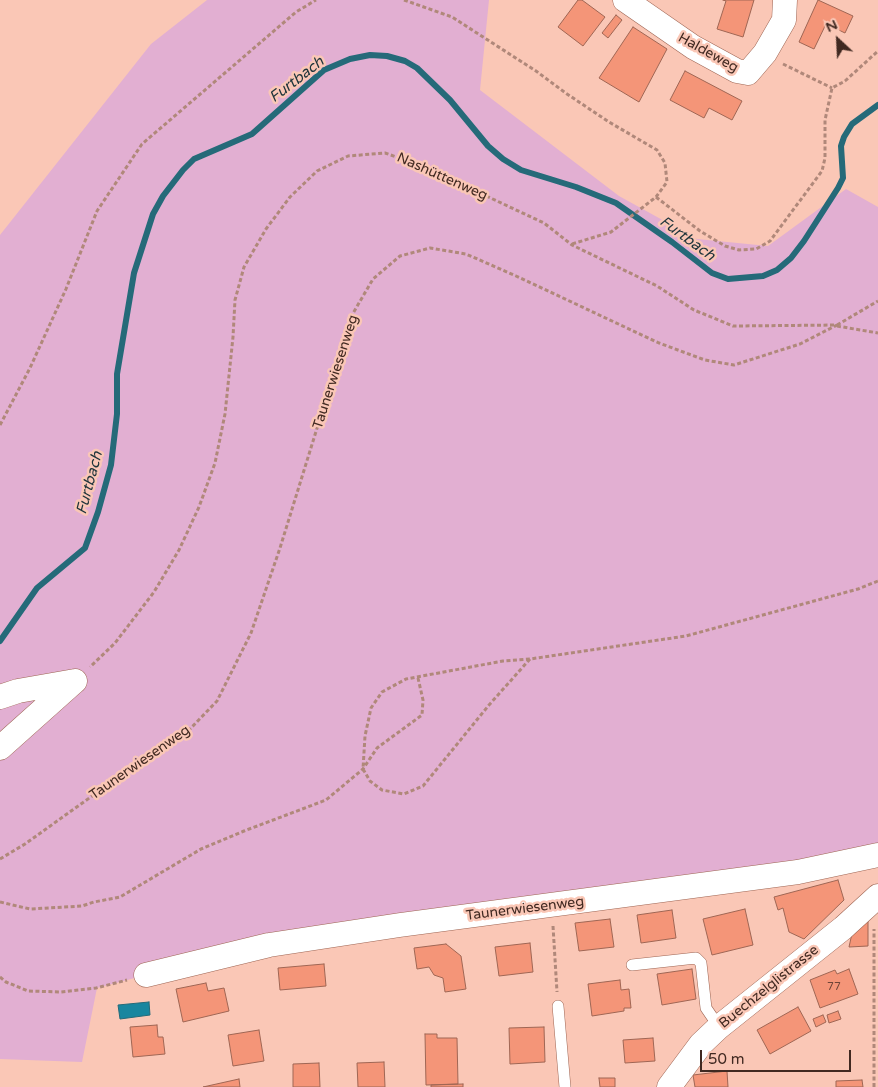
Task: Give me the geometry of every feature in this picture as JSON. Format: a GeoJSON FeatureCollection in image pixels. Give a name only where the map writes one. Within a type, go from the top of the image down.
{"type":"FeatureCollection","features":[{"type":"Feature","properties":{"kind":"street","name":"Haldeweg"},"geometry":{"type":"LineString","coordinates":[[625,0],[693,47],[737,71],[748,73],[765,53],[784,20],[785,0]]}},
{"type":"Feature","properties":{"kind":"street"},"geometry":{"type":"LineString","coordinates":[[0,697],[18,691],[75,682]]}},
{"type":"Feature","properties":{"kind":"street"},"geometry":{"type":"LineString","coordinates":[[0,748],[75,682]]}},
{"type":"Feature","properties":{"kind":"street","name":"Taunerwiesenweg"},"geometry":{"type":"LineString","coordinates":[[146,975],[269,945],[400,925],[798,872],[878,855]]}},
{"type":"Feature","properties":{"kind":"street","name":"Buechzelglistrasse"},"geometry":{"type":"LineString","coordinates":[[669,1087],[701,1044],[719,1027],[843,928],[878,896]]}},
{"type":"Feature","properties":{"kind":"lane"},"geometry":{"type":"LineString","coordinates":[[632,965],[696,958],[701,963],[706,1008],[719,1027]]}},
{"type":"Feature","properties":{"kind":"lane"},"geometry":{"type":"LineString","coordinates":[[558,1006],[565,1087]]}},
{"type":"Feature","properties":{"kind":"path"},"geometry":{"type":"LineString","coordinates":[[0,426],[30,368],[58,307],[97,211],[142,144],[296,12],[316,0]]}},
{"type":"Feature","properties":{"kind":"path"},"geometry":{"type":"LineString","coordinates":[[404,0],[452,17],[536,71],[609,122],[657,150],[665,162],[667,182],[656,197],[611,232],[572,244]]}},
{"type":"Feature","properties":{"kind":"path"},"geometry":{"type":"LineString","coordinates":[[656,197],[700,231],[725,246],[739,250],[756,249],[770,241],[822,170],[825,158],[825,120],[832,88],[845,81],[878,51]]}},
{"type":"Feature","properties":{"kind":"path"},"geometry":{"type":"LineString","coordinates":[[765,53],[800,74],[832,88]]}},
{"type":"Feature","properties":{"kind":"path","name":"Nashüttenweg"},"geometry":{"type":"LineString","coordinates":[[75,682],[115,643],[154,592],[179,550],[199,507],[215,462],[225,414],[235,300],[244,267],[266,229],[290,197],[317,171],[348,156],[386,153],[422,166],[544,223],[572,244]]}},
{"type":"Feature","properties":{"kind":"path"},"geometry":{"type":"LineString","coordinates":[[572,244],[657,286],[694,310],[733,326],[837,325],[878,333]]}},
{"type":"Feature","properties":{"kind":"path","name":"Taunerwiesenweg"},"geometry":{"type":"LineString","coordinates":[[0,859],[25,844],[156,751],[190,730],[217,701],[251,633],[280,548],[352,315],[373,279],[400,256],[430,248],[466,254],[659,343],[705,360],[734,365],[800,344],[878,301]]}},
{"type":"Feature","properties":{"kind":"path"},"geometry":{"type":"LineString","coordinates":[[530,659],[422,786],[404,794],[382,790],[370,781],[362,769],[365,736],[371,708],[382,692],[406,680],[503,661],[530,659],[686,636],[858,589],[878,581]]}},
{"type":"Feature","properties":{"kind":"path"},"geometry":{"type":"LineString","coordinates":[[0,902],[30,909],[82,906],[120,897],[201,849],[326,800],[362,769],[377,748],[422,715],[423,700],[418,678]]}},
{"type":"Feature","properties":{"kind":"path"},"geometry":{"type":"LineString","coordinates":[[551,906],[558,1006]]}},
{"type":"Feature","properties":{"kind":"path"},"geometry":{"type":"LineString","coordinates":[[874,923],[874,1087]]}},
{"type":"Feature","properties":{"kind":"path"},"geometry":{"type":"LineString","coordinates":[[0,977],[6,982],[28,991],[61,992],[96,988],[146,975]]}},
{"type":"Feature","properties":{"kind":"shaded area"},"geometry":{"type":"Polygon","coordinates":[[[207,0],[489,0],[480,90],[619,196],[697,239],[768,246],[846,189],[878,207],[878,855],[146,975],[97,988],[82,1062],[0,1059],[0,235],[151,44],[207,0]]]}},
{"type":"Feature","properties":{"kind":"water"},"geometry":{"type":"Polygon","coordinates":[[[149,1002],[150,1015],[120,1019],[118,1005],[149,1002]]]}},
{"type":"Feature","properties":{"kind":"building"},"geometry":{"type":"Polygon","coordinates":[[[578,0],[582,0],[605,17],[583,46],[558,27],[578,0]]]}},
{"type":"Feature","properties":{"kind":"building"},"geometry":{"type":"Polygon","coordinates":[[[723,0],[754,0],[743,37],[717,29],[726,1],[723,0]]]}},
{"type":"Feature","properties":{"kind":"building"},"geometry":{"type":"Polygon","coordinates":[[[818,0],[853,16],[845,33],[826,24],[814,49],[799,42],[818,0]]]}},
{"type":"Feature","properties":{"kind":"building"},"geometry":{"type":"Polygon","coordinates":[[[616,15],[622,20],[608,38],[602,33],[616,15]]]}},
{"type":"Feature","properties":{"kind":"building"},"geometry":{"type":"Polygon","coordinates":[[[633,27],[667,49],[639,102],[599,78],[633,27]]]}},
{"type":"Feature","properties":{"kind":"building"},"geometry":{"type":"Polygon","coordinates":[[[685,71],[742,101],[732,120],[709,108],[704,118],[670,100],[685,71]]]}},
{"type":"Feature","properties":{"kind":"building"},"geometry":{"type":"Polygon","coordinates":[[[838,880],[844,900],[804,939],[789,932],[783,908],[778,910],[774,897],[838,880]]]}},
{"type":"Feature","properties":{"kind":"building"},"geometry":{"type":"Polygon","coordinates":[[[745,909],[753,945],[712,955],[703,919],[745,909]]]}},
{"type":"Feature","properties":{"kind":"building"},"geometry":{"type":"Polygon","coordinates":[[[672,910],[676,938],[641,943],[637,915],[672,910]]]}},
{"type":"Feature","properties":{"kind":"building"},"geometry":{"type":"Polygon","coordinates":[[[610,919],[614,947],[579,951],[575,923],[610,919]]]}},
{"type":"Feature","properties":{"kind":"building"},"geometry":{"type":"Polygon","coordinates":[[[868,920],[868,946],[849,947],[853,929],[868,920]]]}},
{"type":"Feature","properties":{"kind":"building"},"geometry":{"type":"Polygon","coordinates":[[[530,943],[533,972],[499,976],[495,947],[530,943]]]}},
{"type":"Feature","properties":{"kind":"building"},"geometry":{"type":"Polygon","coordinates":[[[446,944],[461,956],[466,989],[445,992],[443,978],[434,975],[429,967],[417,969],[414,948],[446,944]]]}},
{"type":"Feature","properties":{"kind":"building"},"geometry":{"type":"Polygon","coordinates":[[[324,964],[326,986],[280,990],[278,968],[324,964]]]}},
{"type":"Feature","properties":{"kind":"building"},"geometry":{"type":"Polygon","coordinates":[[[692,969],[696,999],[662,1005],[657,974],[692,969]]]}},
{"type":"Feature","properties":{"kind":"building"},"geometry":{"type":"Polygon","coordinates":[[[849,969],[858,994],[820,1008],[810,980],[835,970],[837,974],[849,969]]]}},
{"type":"Feature","properties":{"kind":"building"},"geometry":{"type":"Polygon","coordinates":[[[620,980],[621,990],[629,989],[631,1008],[624,1008],[624,1011],[592,1016],[588,984],[620,980]]]}},
{"type":"Feature","properties":{"kind":"building"},"geometry":{"type":"Polygon","coordinates":[[[206,983],[208,991],[224,988],[229,1011],[183,1022],[176,989],[206,983]]]}},
{"type":"Feature","properties":{"kind":"building"},"geometry":{"type":"Polygon","coordinates":[[[798,1007],[811,1031],[770,1054],[757,1030],[798,1007]]]}},
{"type":"Feature","properties":{"kind":"building"},"geometry":{"type":"Polygon","coordinates":[[[838,1011],[841,1019],[829,1023],[827,1015],[838,1011]]]}},
{"type":"Feature","properties":{"kind":"building"},"geometry":{"type":"Polygon","coordinates":[[[823,1015],[826,1022],[816,1027],[813,1019],[823,1015]]]}},
{"type":"Feature","properties":{"kind":"building"},"geometry":{"type":"Polygon","coordinates":[[[157,1025],[158,1037],[163,1037],[165,1054],[133,1057],[130,1027],[157,1025]]]}},
{"type":"Feature","properties":{"kind":"building"},"geometry":{"type":"Polygon","coordinates":[[[544,1027],[545,1062],[510,1064],[509,1028],[544,1027]]]}},
{"type":"Feature","properties":{"kind":"building"},"geometry":{"type":"Polygon","coordinates":[[[259,1030],[264,1061],[233,1066],[228,1035],[259,1030]]]}},
{"type":"Feature","properties":{"kind":"building"},"geometry":{"type":"Polygon","coordinates":[[[425,1034],[437,1034],[437,1038],[457,1038],[458,1084],[426,1085],[425,1034]]]}},
{"type":"Feature","properties":{"kind":"building"},"geometry":{"type":"Polygon","coordinates":[[[653,1038],[655,1061],[625,1063],[623,1040],[653,1038]]]}},
{"type":"Feature","properties":{"kind":"building"},"geometry":{"type":"Polygon","coordinates":[[[384,1062],[385,1087],[358,1087],[357,1063],[384,1062]]]}},
{"type":"Feature","properties":{"kind":"building"},"geometry":{"type":"Polygon","coordinates":[[[319,1063],[320,1087],[293,1087],[293,1064],[319,1063]]]}},
{"type":"Feature","properties":{"kind":"building"},"geometry":{"type":"Polygon","coordinates":[[[727,1071],[728,1087],[695,1087],[693,1075],[727,1071]]]}},
{"type":"Feature","properties":{"kind":"building"},"geometry":{"type":"Polygon","coordinates":[[[599,1078],[615,1078],[615,1087],[600,1087],[599,1078]]]}},
{"type":"Feature","properties":{"kind":"building"},"geometry":{"type":"Polygon","coordinates":[[[239,1079],[240,1087],[203,1087],[239,1079]]]}},
{"type":"Feature","properties":{"kind":"building"},"geometry":{"type":"Polygon","coordinates":[[[862,1080],[863,1087],[836,1087],[836,1081],[862,1080]]]}},
{"type":"Feature","properties":{"kind":"building"},"geometry":{"type":"Polygon","coordinates":[[[463,1084],[463,1087],[431,1087],[431,1085],[463,1084]]]}},
{"type":"Feature","properties":{"kind":"waterway","name":"Furtbach"},"geometry":{"type":"LineString","coordinates":[[0,641],[37,588],[85,548],[98,512],[111,465],[117,414],[117,374],[134,273],[153,214],[163,196],[194,159],[252,134],[324,70],[350,59],[370,55],[387,56],[405,61],[417,68],[450,100],[488,146],[503,159],[521,170],[576,187],[616,203],[712,273],[728,279],[763,276],[777,270],[791,258],[804,241],[843,178],[841,146],[844,137],[852,124],[878,105]]}}]}
